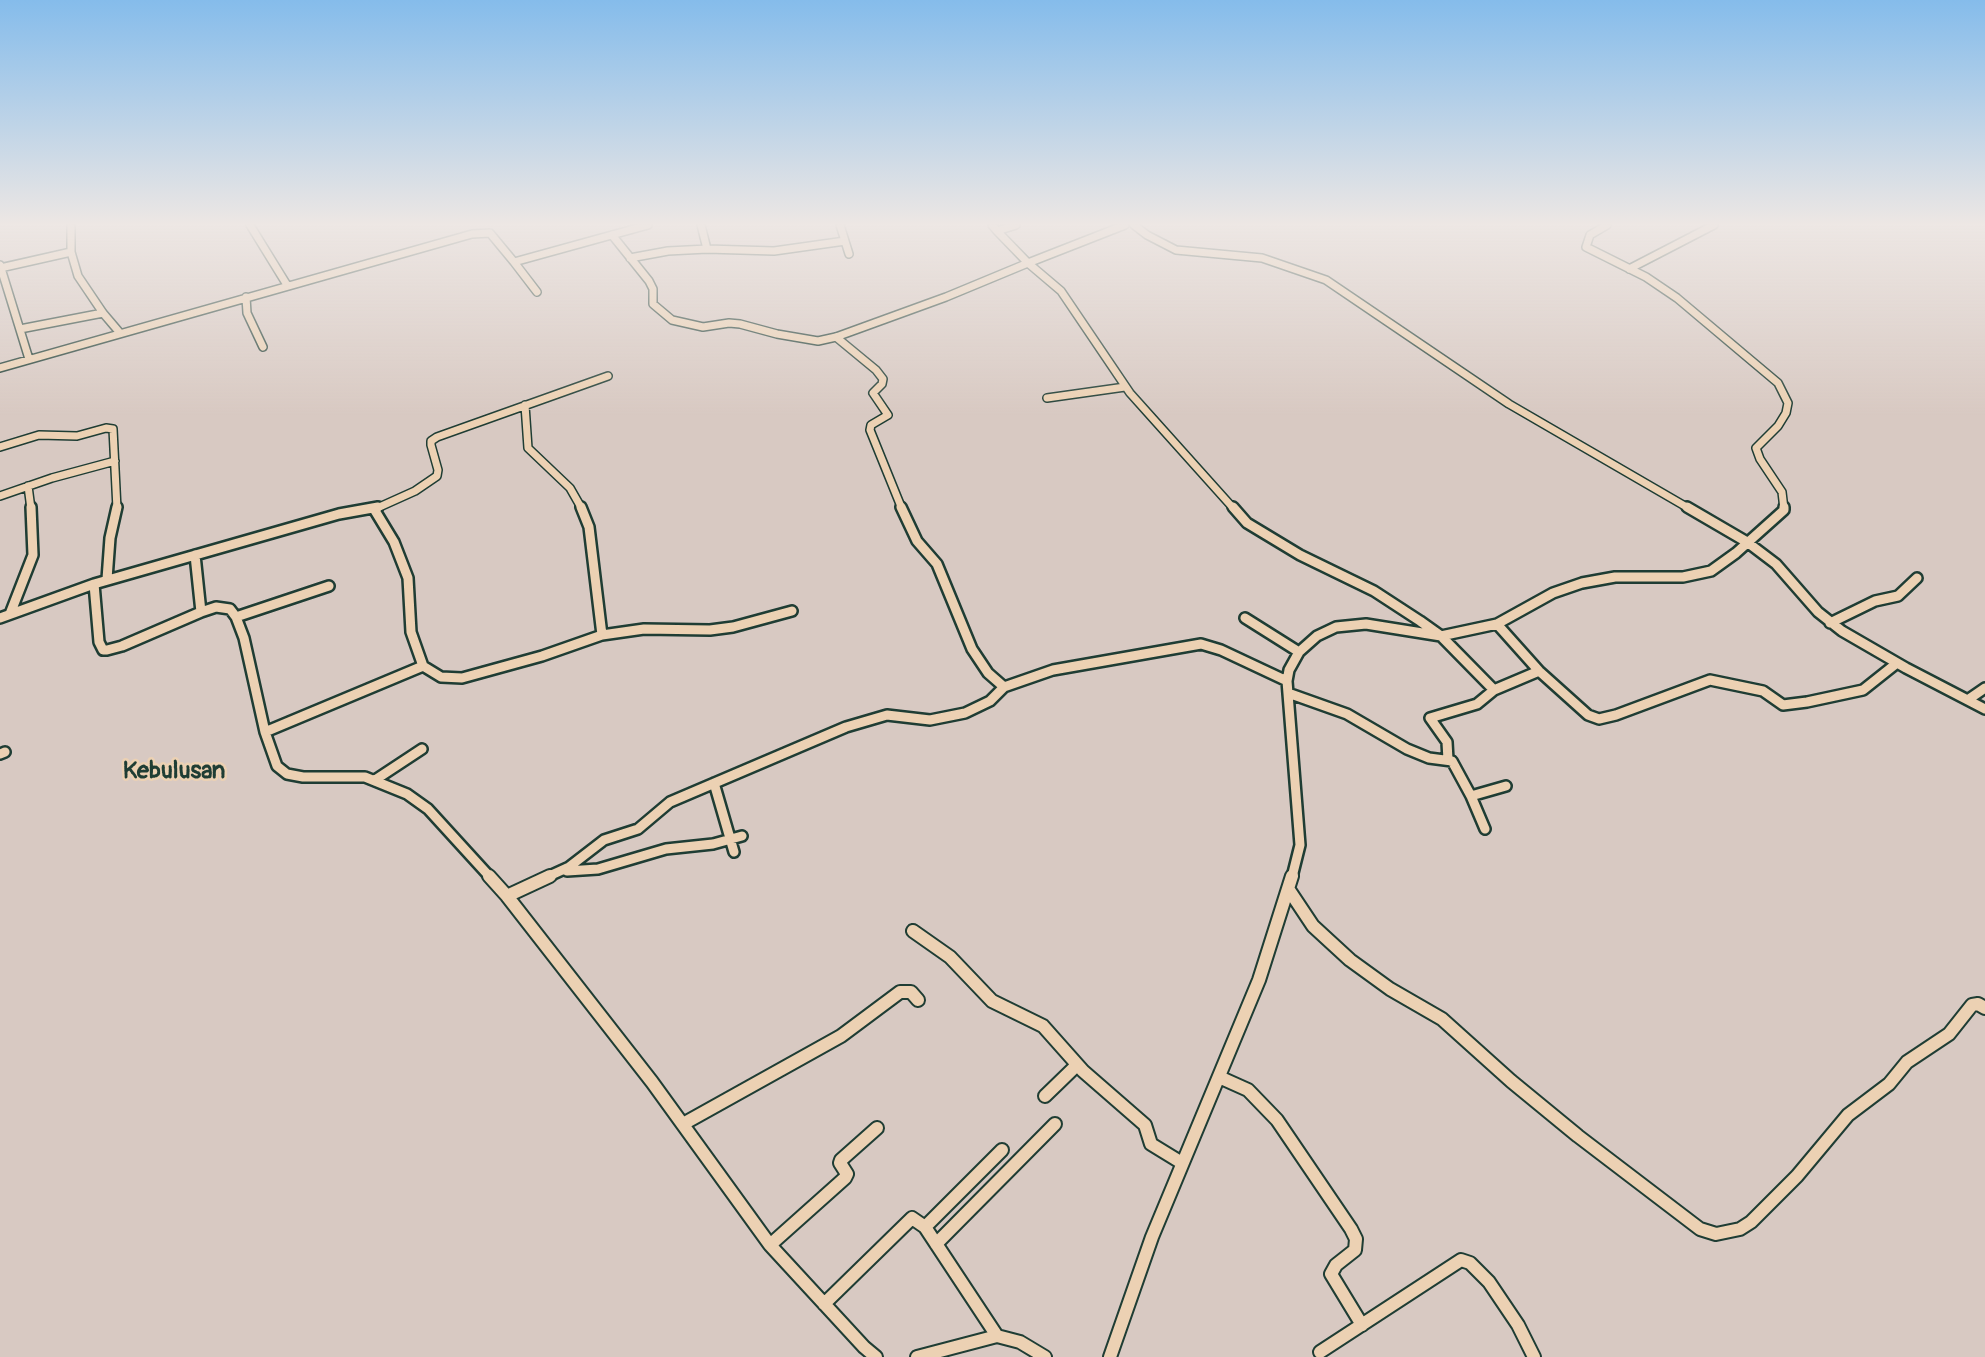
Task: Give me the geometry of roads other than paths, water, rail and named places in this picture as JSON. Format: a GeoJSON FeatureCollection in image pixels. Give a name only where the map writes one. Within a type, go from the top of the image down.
{"type":"FeatureCollection","features":[{"type":"Feature","properties":{"kind":"street"},"geometry":{"type":"LineString","coordinates":[[7,288],[29,359]]}},
{"type":"Feature","properties":{"kind":"street"},"geometry":{"type":"LineString","coordinates":[[86,288],[120,333]]}},
{"type":"Feature","properties":{"kind":"street"},"geometry":{"type":"LineString","coordinates":[[0,368],[276,288]]}},
{"type":"Feature","properties":{"kind":"street"},"geometry":{"type":"LineString","coordinates":[[534,288],[537,292]]}},
{"type":"Feature","properties":{"kind":"street"},"geometry":{"type":"LineString","coordinates":[[653,288],[653,304],[672,320],[703,327],[729,323],[740,324],[811,341],[836,337],[967,288]]}},
{"type":"Feature","properties":{"kind":"street"},"geometry":{"type":"LineString","coordinates":[[1056,288],[1067,298],[1125,387],[1149,417],[1253,528],[1300,555],[1374,591],[1441,636],[1494,690]]}},
{"type":"Feature","properties":{"kind":"street"},"geometry":{"type":"LineString","coordinates":[[1338,288],[1509,404],[1747,542],[1782,570],[1830,623],[1897,663],[1985,709]]}},
{"type":"Feature","properties":{"kind":"street"},"geometry":{"type":"LineString","coordinates":[[1110,1357],[1152,1237],[1259,980],[1289,890],[1300,845],[1287,681],[1289,670],[1299,652],[1324,632],[1348,625],[1375,625],[1441,636],[1497,624],[1553,593],[1582,583],[1615,577],[1683,577],[1711,571],[1730,558],[1784,510],[1782,492],[1760,459],[1756,445],[1778,426],[1786,413],[1788,404],[1784,393],[1768,373],[1663,288]]}},
{"type":"Feature","properties":{"kind":"street"},"geometry":{"type":"LineString","coordinates":[[246,297],[247,313],[263,347]]}},
{"type":"Feature","properties":{"kind":"street"},"geometry":{"type":"LineString","coordinates":[[20,329],[103,313]]}},
{"type":"Feature","properties":{"kind":"street"},"geometry":{"type":"LineString","coordinates":[[836,337],[876,370],[883,379],[882,384],[873,393],[888,415],[871,425],[870,430],[892,488],[916,541],[928,551],[937,564],[972,649],[988,673],[1004,687]]}},
{"type":"Feature","properties":{"kind":"street"},"geometry":{"type":"LineString","coordinates":[[5,616],[107,579],[339,514],[374,509],[415,491],[437,476],[438,470],[430,446],[431,441],[436,437],[608,376]]}},
{"type":"Feature","properties":{"kind":"street"},"geometry":{"type":"LineString","coordinates":[[1047,398],[1125,387]]}},
{"type":"Feature","properties":{"kind":"street"},"geometry":{"type":"LineString","coordinates":[[525,405],[528,448],[570,488],[585,514],[589,527],[602,635]]}},
{"type":"Feature","properties":{"kind":"street"},"geometry":{"type":"LineString","coordinates":[[0,447],[39,435],[77,436],[111,427],[113,429],[117,508],[110,538],[107,579]]}},
{"type":"Feature","properties":{"kind":"street"},"geometry":{"type":"LineString","coordinates":[[0,496],[115,461]]}},
{"type":"Feature","properties":{"kind":"street"},"geometry":{"type":"LineString","coordinates":[[5,616],[33,555],[33,519],[28,486]]}},
{"type":"Feature","properties":{"kind":"street"},"geometry":{"type":"LineString","coordinates":[[374,509],[394,542],[408,578],[411,632],[423,666],[441,677],[453,679],[476,676],[602,635],[644,629],[710,630],[733,627],[792,611]]}},
{"type":"Feature","properties":{"kind":"street"},"geometry":{"type":"LineString","coordinates":[[195,555],[201,612]]}},
{"type":"Feature","properties":{"kind":"street"},"geometry":{"type":"LineString","coordinates":[[1830,623],[1875,602],[1898,596],[1917,578]]}},
{"type":"Feature","properties":{"kind":"street"},"geometry":{"type":"LineString","coordinates":[[94,584],[99,642],[103,650],[122,646],[201,612],[226,607],[237,617],[249,656],[272,758],[278,766],[287,774],[303,777],[365,777],[407,794],[428,809],[507,896],[684,1124],[770,1245],[864,1347],[876,1357]]}},
{"type":"Feature","properties":{"kind":"street"},"geometry":{"type":"LineString","coordinates":[[237,617],[329,586]]}},
{"type":"Feature","properties":{"kind":"street"},"geometry":{"type":"LineString","coordinates":[[1245,618],[1299,652]]}},
{"type":"Feature","properties":{"kind":"street"},"geometry":{"type":"LineString","coordinates":[[1497,624],[1539,671],[1580,710],[1599,719],[1710,680],[1758,690],[1783,705],[1807,702],[1863,690],[1897,663]]}},
{"type":"Feature","properties":{"kind":"street"},"geometry":{"type":"LineString","coordinates":[[507,896],[561,872],[581,860],[604,840],[642,826],[666,805],[846,727],[878,717],[887,715],[930,720],[965,712],[990,701],[1004,687],[1053,670],[1201,644],[1221,650],[1287,681]]}},
{"type":"Feature","properties":{"kind":"street"},"geometry":{"type":"LineString","coordinates":[[265,732],[423,666]]}},
{"type":"Feature","properties":{"kind":"street"},"geometry":{"type":"LineString","coordinates":[[1448,760],[1448,742],[1429,719],[1477,704],[1494,690],[1539,671]]}},
{"type":"Feature","properties":{"kind":"street"},"geometry":{"type":"LineString","coordinates":[[1969,699],[1985,688]]}},
{"type":"Feature","properties":{"kind":"street"},"geometry":{"type":"LineString","coordinates":[[1288,693],[1347,714],[1407,749],[1429,758],[1448,760],[1455,764],[1485,829]]}},
{"type":"Feature","properties":{"kind":"street"},"geometry":{"type":"LineString","coordinates":[[375,780],[422,749]]}},
{"type":"Feature","properties":{"kind":"street"},"geometry":{"type":"LineString","coordinates":[[714,783],[734,852]]}},
{"type":"Feature","properties":{"kind":"street"},"geometry":{"type":"LineString","coordinates":[[1471,796],[1506,786]]}},
{"type":"Feature","properties":{"kind":"street"},"geometry":{"type":"LineString","coordinates":[[561,872],[598,868],[666,849],[731,840],[742,836]]}},
{"type":"Feature","properties":{"kind":"street"},"geometry":{"type":"LineString","coordinates":[[1289,890],[1313,926],[1350,960],[1390,989],[1442,1019],[1578,1136],[1700,1229],[1716,1234],[1740,1229],[1751,1222],[1797,1176],[1848,1115],[1889,1084],[1907,1062],[1949,1034],[1972,1005],[1978,1004],[1985,1008]]}},
{"type":"Feature","properties":{"kind":"street"},"geometry":{"type":"LineString","coordinates":[[913,931],[950,957],[992,1001],[1043,1026],[1077,1065],[1145,1125],[1148,1140],[1155,1148],[1182,1163]]}},
{"type":"Feature","properties":{"kind":"street"},"geometry":{"type":"LineString","coordinates":[[684,1124],[753,1083],[841,1036],[900,992],[911,992],[918,1000]]}},
{"type":"Feature","properties":{"kind":"street"},"geometry":{"type":"LineString","coordinates":[[1045,1096],[1077,1065]]}},
{"type":"Feature","properties":{"kind":"street"},"geometry":{"type":"LineString","coordinates":[[1219,1077],[1248,1090],[1277,1120],[1351,1229],[1356,1239],[1355,1250],[1336,1265],[1331,1274],[1362,1325]]}},
{"type":"Feature","properties":{"kind":"street"},"geometry":{"type":"LineString","coordinates":[[936,1244],[1055,1124]]}},
{"type":"Feature","properties":{"kind":"street"},"geometry":{"type":"LineString","coordinates":[[770,1245],[845,1178],[847,1174],[840,1164],[841,1160],[877,1128]]}},
{"type":"Feature","properties":{"kind":"street"},"geometry":{"type":"LineString","coordinates":[[925,1227],[1002,1150]]}},
{"type":"Feature","properties":{"kind":"street"},"geometry":{"type":"LineString","coordinates":[[824,1304],[912,1218],[925,1227],[998,1336]]}},
{"type":"Feature","properties":{"kind":"street"},"geometry":{"type":"LineString","coordinates":[[1320,1352],[1461,1260],[1470,1263],[1489,1282],[1518,1324],[1534,1357]]}},
{"type":"Feature","properties":{"kind":"street"},"geometry":{"type":"LineString","coordinates":[[917,1357],[998,1336],[1020,1342],[1045,1357]]}},
{"type":"Feature","properties":{"kind":"district","name":"Kebulusan"},"geometry":{"type":"Point","coordinates":[174,772]}}]}
